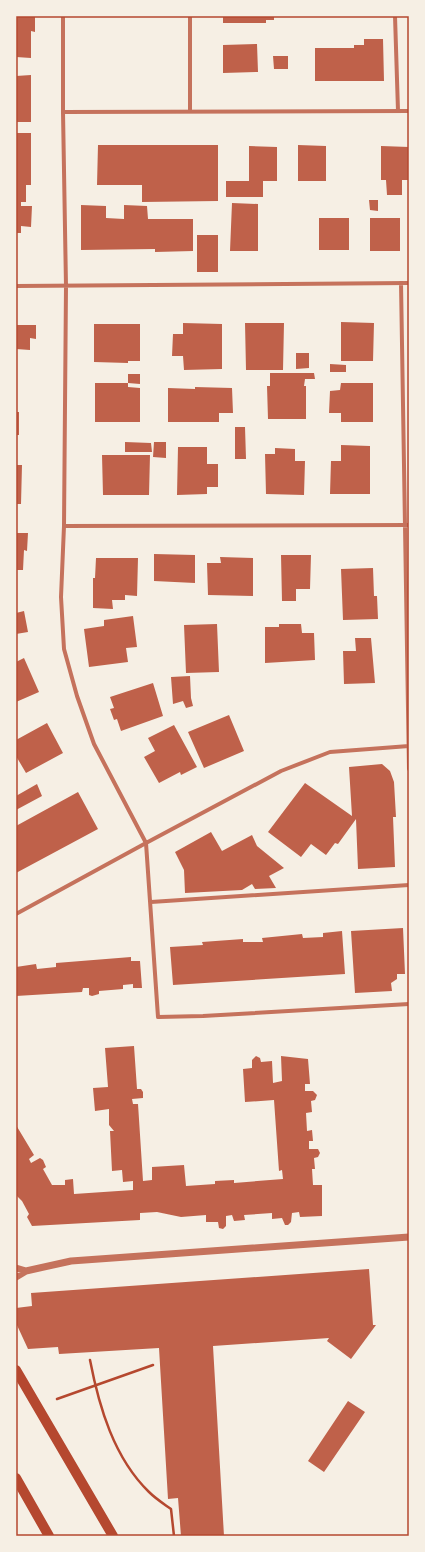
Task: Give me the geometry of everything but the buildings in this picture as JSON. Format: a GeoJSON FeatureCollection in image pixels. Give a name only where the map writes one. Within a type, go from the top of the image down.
{"type":"FeatureCollection","features":[{"type":"Feature","properties":{"kind":"main road"},"geometry":{"type":"LineString","coordinates":[[16,1370],[113,1536]]}},
{"type":"Feature","properties":{"kind":"main road"},"geometry":{"type":"LineString","coordinates":[[16,1478],[49,1536]]}},
{"type":"Feature","properties":{"kind":"street"},"geometry":{"type":"LineString","coordinates":[[63,16],[66,286],[64,526],[61,597],[64,649],[77,696],[94,744],[146,843],[158,1017],[203,1016],[409,1004]]}},
{"type":"Feature","properties":{"kind":"street"},"geometry":{"type":"LineString","coordinates":[[190,16],[190,111]]}},
{"type":"Feature","properties":{"kind":"street"},"geometry":{"type":"LineString","coordinates":[[395,16],[398,111]]}},
{"type":"Feature","properties":{"kind":"street"},"geometry":{"type":"LineString","coordinates":[[63,112],[409,111]]}},
{"type":"Feature","properties":{"kind":"street"},"geometry":{"type":"LineString","coordinates":[[401,283],[407,524],[409,769]]}},
{"type":"Feature","properties":{"kind":"street"},"geometry":{"type":"LineString","coordinates":[[16,286],[409,283]]}},
{"type":"Feature","properties":{"kind":"street"},"geometry":{"type":"LineString","coordinates":[[64,526],[407,524]]}},
{"type":"Feature","properties":{"kind":"street"},"geometry":{"type":"LineString","coordinates":[[16,914],[281,772],[330,752],[408,746]]}},
{"type":"Feature","properties":{"kind":"street"},"geometry":{"type":"LineString","coordinates":[[151,902],[409,885]]}},
{"type":"Feature","properties":{"kind":"street"},"geometry":{"type":"LineString","coordinates":[[16,1277],[26,1271],[71,1261],[409,1236]]}},
{"type":"Feature","properties":{"kind":"street"},"geometry":{"type":"LineString","coordinates":[[16,1268],[26,1271]]}},
{"type":"Feature","properties":{"kind":"path"},"geometry":{"type":"LineString","coordinates":[[90,1360],[98,1398],[111,1435],[128,1465],[149,1492],[171,1509],[174,1536]]}},
{"type":"Feature","properties":{"kind":"path"},"geometry":{"type":"LineString","coordinates":[[57,1399],[153,1365]]}}]}
